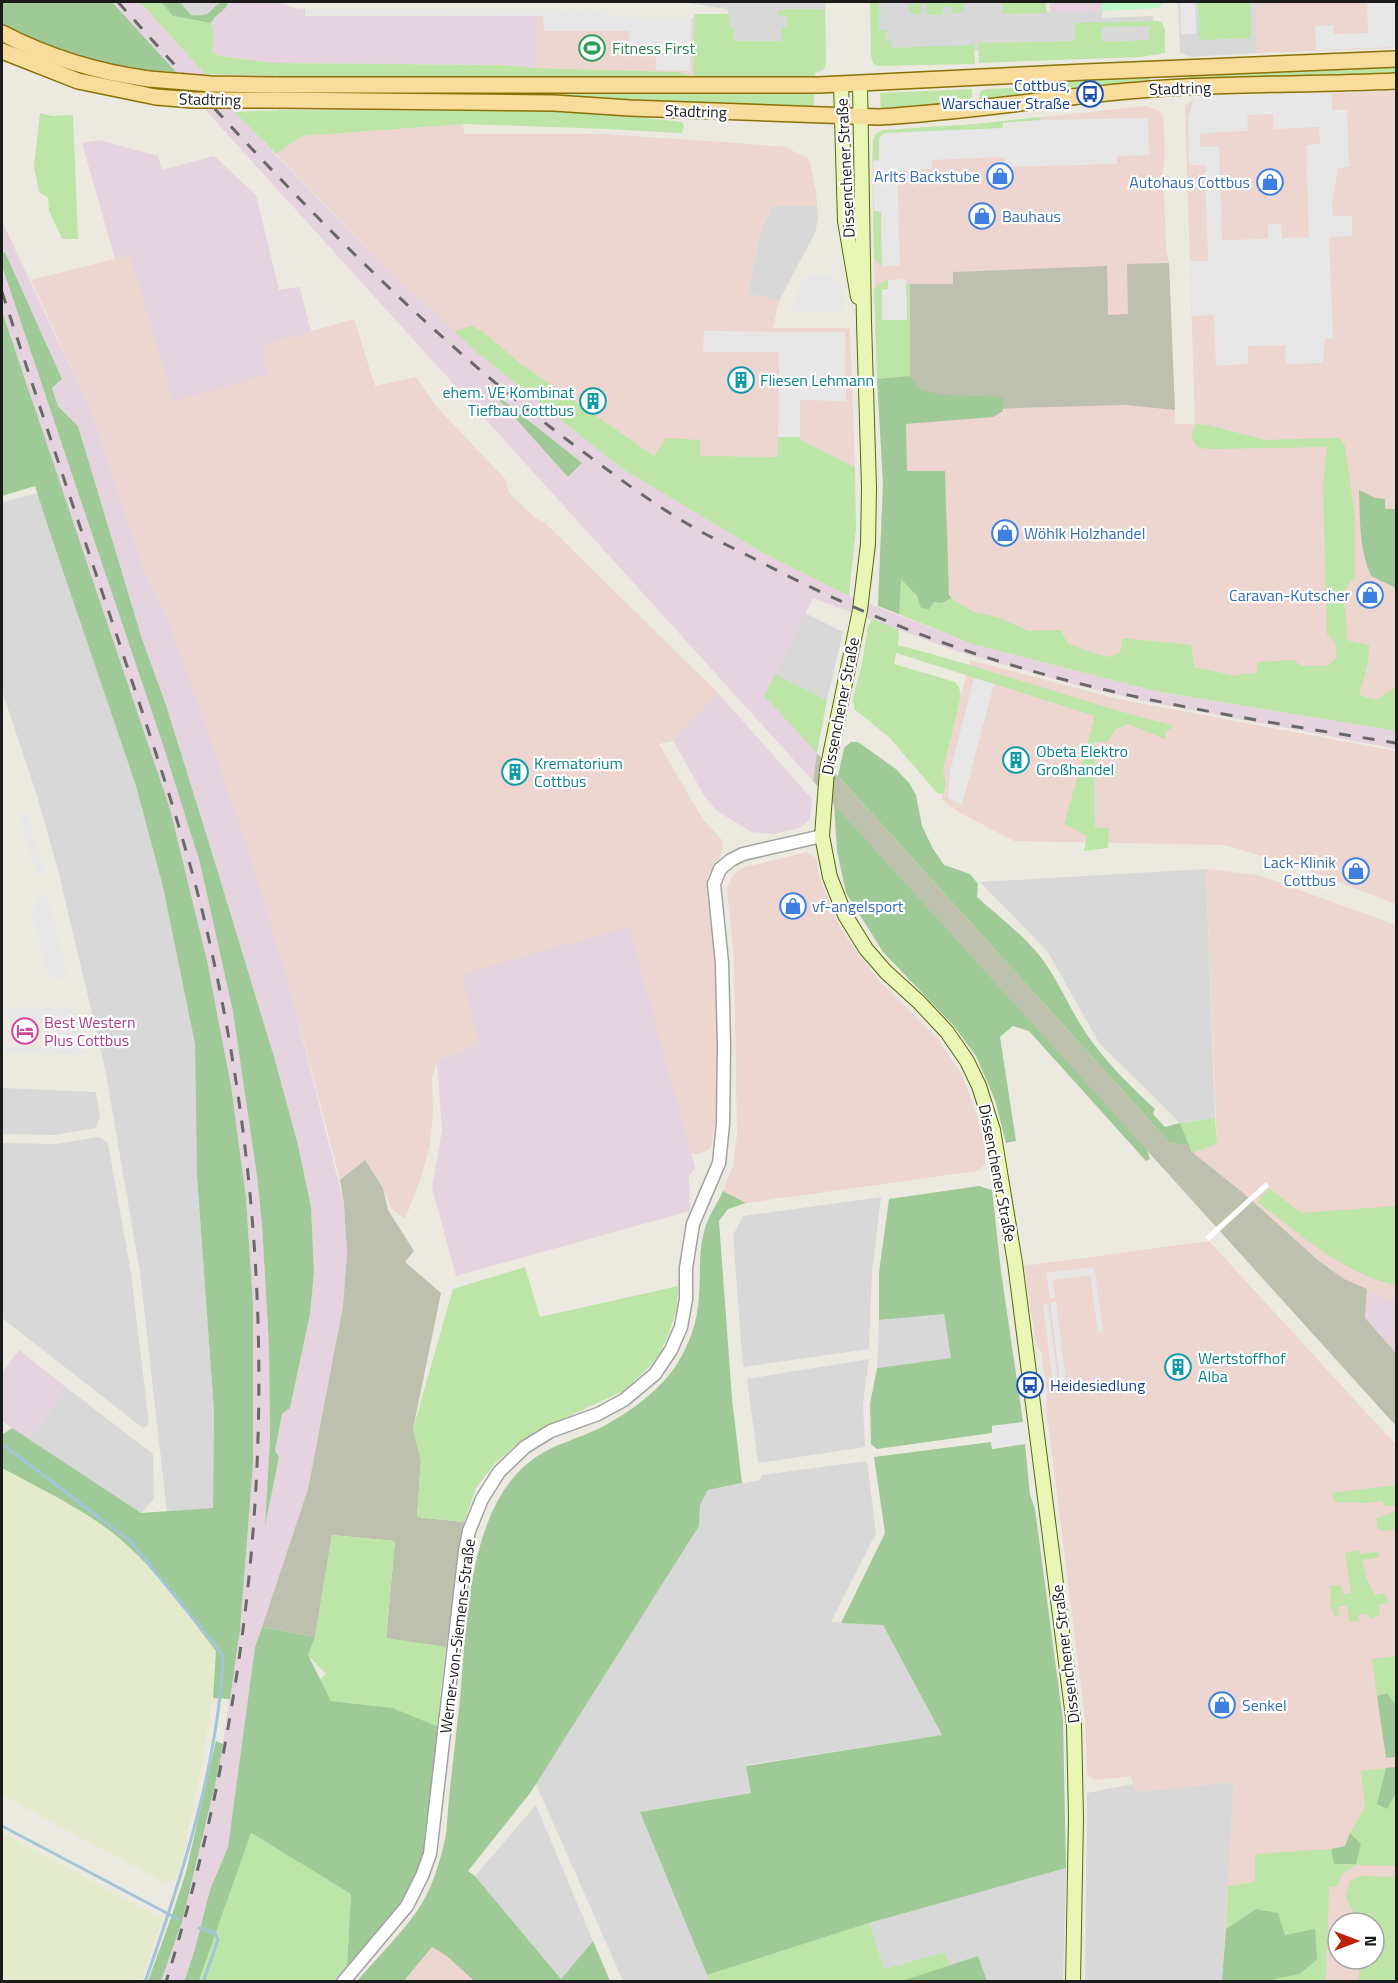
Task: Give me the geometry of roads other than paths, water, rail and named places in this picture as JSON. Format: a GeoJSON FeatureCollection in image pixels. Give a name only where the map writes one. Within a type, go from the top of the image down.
{"type":"FeatureCollection","features":[{"type":"Feature","properties":{"kind":"main road","name":"Stadtring"},"geometry":{"type":"LineString","coordinates":[[2,33],[34,49],[110,73],[275,93],[843,117],[918,115],[1090,94],[1155,89],[1396,81]]}},
{"type":"Feature","properties":{"kind":"main road","name":"Stadtring"},"geometry":{"type":"LineString","coordinates":[[2,51],[78,81],[156,97],[193,99],[275,93],[860,84],[1396,59]]}},
{"type":"Feature","properties":{"kind":"main road","name":"Dissenchener Straße"},"geometry":{"type":"LineString","coordinates":[[841,84],[845,221],[855,284],[864,322]]}},
{"type":"Feature","properties":{"kind":"main road","name":"Dissenchener Straße"},"geometry":{"type":"LineString","coordinates":[[860,84],[869,488],[868,544],[860,610],[827,770],[822,836],[830,877],[844,915],[866,949],[886,972],[947,1032],[979,1086],[993,1130],[1013,1254],[1074,1725],[1072,1982]]}},
{"type":"Feature","properties":{"kind":"street","name":"Werner-von-Siemens-Straße"},"geometry":{"type":"LineString","coordinates":[[343,1982],[407,1906],[430,1854],[465,1551],[482,1499],[499,1472],[525,1447],[551,1431],[598,1414],[636,1391],[655,1374],[671,1350],[681,1327],[686,1299],[688,1244],[693,1224],[719,1163],[723,1124],[722,963],[714,902],[714,885],[720,869],[743,854],[822,836]]}},
{"type":"Feature","properties":{"kind":"waterway"},"geometry":{"type":"LineString","coordinates":[[2,1444],[130,1541],[223,1655],[214,1737],[196,1821],[172,1903],[145,1982]]}},
{"type":"Feature","properties":{"kind":"waterway"},"geometry":{"type":"LineString","coordinates":[[2,1826],[178,1919]]}},
{"type":"Feature","properties":{"kind":"waterway"},"geometry":{"type":"LineString","coordinates":[[199,1928],[215,1933],[218,1940],[203,1982]]}},
{"type":"Feature","properties":{"kind":"railway"},"geometry":{"type":"LineString","coordinates":[[118,2],[223,118],[331,231],[445,339],[566,439],[647,498],[698,530],[860,610],[914,632],[1022,668],[1182,706],[1396,743]]}},
{"type":"Feature","properties":{"kind":"railway"},"geometry":{"type":"LineString","coordinates":[[2,292],[152,741],[194,879],[231,1048],[249,1182],[258,1316],[258,1450],[248,1584],[230,1717],[202,1850],[166,1982]]}},
{"type":"Feature","properties":{"kind":"place","name":"Fitness First"},"geometry":{"type":"Point","coordinates":[592,48]}},
{"type":"Feature","properties":{"kind":"place","name":"Cottbus, Warschauer Straße"},"geometry":{"type":"Point","coordinates":[1090,94]}},
{"type":"Feature","properties":{"kind":"place","name":"Arlts Backstube"},"geometry":{"type":"Point","coordinates":[1000,176]}},
{"type":"Feature","properties":{"kind":"place","name":"Autohaus Cottbus"},"geometry":{"type":"Point","coordinates":[1270,182]}},
{"type":"Feature","properties":{"kind":"place","name":"Bauhaus"},"geometry":{"type":"Point","coordinates":[982,216]}},
{"type":"Feature","properties":{"kind":"place","name":"Fliesen Lehmann"},"geometry":{"type":"Point","coordinates":[741,380]}},
{"type":"Feature","properties":{"kind":"place","name":"ehem. VE Kombinat Tiefbau Cottbus"},"geometry":{"type":"Point","coordinates":[593,401]}},
{"type":"Feature","properties":{"kind":"place","name":"Wöhlk Holzhandel"},"geometry":{"type":"Point","coordinates":[1005,533]}},
{"type":"Feature","properties":{"kind":"place","name":"Caravan-Kutscher"},"geometry":{"type":"Point","coordinates":[1370,595]}},
{"type":"Feature","properties":{"kind":"place","name":"Obeta Elektro Großhandel"},"geometry":{"type":"Point","coordinates":[1016,760]}},
{"type":"Feature","properties":{"kind":"place","name":"Krematorium Cottbus"},"geometry":{"type":"Point","coordinates":[515,772]}},
{"type":"Feature","properties":{"kind":"place","name":"Lack-Klinik Cottbus"},"geometry":{"type":"Point","coordinates":[1356,871]}},
{"type":"Feature","properties":{"kind":"place","name":"vf-angelsport"},"geometry":{"type":"Point","coordinates":[793,906]}},
{"type":"Feature","properties":{"kind":"place","name":"Best Western Plus Cottbus"},"geometry":{"type":"Point","coordinates":[25,1031]}},
{"type":"Feature","properties":{"kind":"place","name":"Wertstoffhof Alba"},"geometry":{"type":"Point","coordinates":[1178,1367]}},
{"type":"Feature","properties":{"kind":"place","name":"Heidesiedlung"},"geometry":{"type":"Point","coordinates":[1030,1385]}},
{"type":"Feature","properties":{"kind":"place","name":"Senkel"},"geometry":{"type":"Point","coordinates":[1222,1705]}}]}
